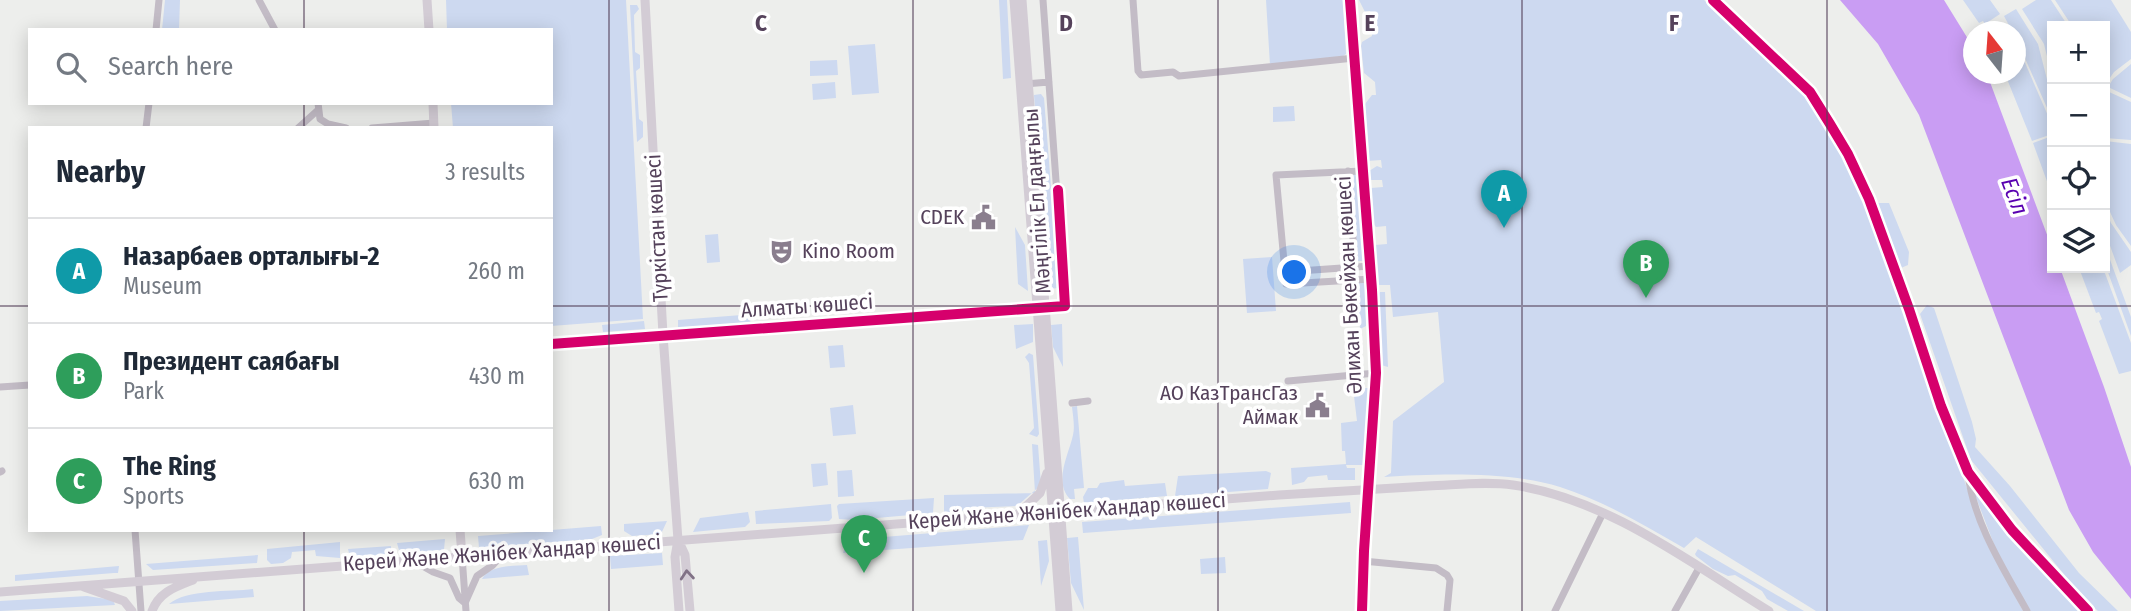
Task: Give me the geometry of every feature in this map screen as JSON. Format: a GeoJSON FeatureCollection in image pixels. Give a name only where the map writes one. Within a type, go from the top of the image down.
{"type":"FeatureCollection","features":[{"type":"Feature","properties":{"kind":"main road"},"geometry":{"type":"LineString","coordinates":[[427,0],[429,28]]}},
{"type":"Feature","properties":{"kind":"main road","name":"Түркістан көшесі"},"geometry":{"type":"LineString","coordinates":[[645,0],[663,335],[678,540],[676,557],[679,611]]}},
{"type":"Feature","properties":{"kind":"main road","name":"Мәңгілік Ел даңғылы"},"geometry":{"type":"LineString","coordinates":[[1014,0],[1024,84],[1041,307],[1056,512],[1060,611]]}},
{"type":"Feature","properties":{"kind":"main road","name":"Мәңгілік Ел даңғылы"},"geometry":{"type":"LineString","coordinates":[[1022,0],[1024,84]]}},
{"type":"Feature","properties":{"kind":"main road"},"geometry":{"type":"LineString","coordinates":[[433,105],[434,126]]}},
{"type":"Feature","properties":{"kind":"main road","name":"Мәңгілік Ел даңғылы"},"geometry":{"type":"LineString","coordinates":[[1041,307],[1049,468],[1069,611]]}},
{"type":"Feature","properties":{"kind":"main road"},"geometry":{"type":"LineString","coordinates":[[1017,515],[1040,493],[1049,468]]}},
{"type":"Feature","properties":{"kind":"main road","name":"Керей Және Жәнібек Хандар көшесі"},"geometry":{"type":"LineString","coordinates":[[0,592],[1369,489],[1475,484],[1511,485],[1557,495],[1603,513],[1769,611]]}},
{"type":"Feature","properties":{"kind":"main road"},"geometry":{"type":"LineString","coordinates":[[460,532],[462,556]]}},
{"type":"Feature","properties":{"kind":"main road","name":"Түркістан көшесі"},"geometry":{"type":"LineString","coordinates":[[678,540],[685,555],[690,611]]}},
{"type":"Feature","properties":{"kind":"main road"},"geometry":{"type":"LineString","coordinates":[[152,611],[157,598],[165,592],[201,576]]}},
{"type":"Feature","properties":{"kind":"main road"},"geometry":{"type":"LineString","coordinates":[[79,586],[124,601],[132,611]]}},
{"type":"Feature","properties":{"kind":"street"},"geometry":{"type":"LineString","coordinates":[[156,28],[159,0]]}},
{"type":"Feature","properties":{"kind":"street"},"geometry":{"type":"LineString","coordinates":[[259,0],[274,28]]}},
{"type":"Feature","properties":{"kind":"street"},"geometry":{"type":"LineString","coordinates":[[1024,84],[1049,82],[1043,0]]}},
{"type":"Feature","properties":{"kind":"street"},"geometry":{"type":"LineString","coordinates":[[1133,0],[1138,71],[1141,75],[1173,72],[1179,76],[1354,58]]}},
{"type":"Feature","properties":{"kind":"street","name":"Әлихан Бөкейхан көшесі"},"geometry":{"type":"LineString","coordinates":[[1350,0],[1376,373],[1362,611]]}},
{"type":"Feature","properties":{"kind":"street"},"geometry":{"type":"LineString","coordinates":[[1713,0],[1810,92],[1843,145],[1869,199],[1941,407],[1968,472],[2011,530],[2088,611]]}},
{"type":"Feature","properties":{"kind":"street","name":"Алматы көшесі"},"geometry":{"type":"LineString","coordinates":[[553,344],[1065,306],[1049,82]]}},
{"type":"Feature","properties":{"kind":"street"},"geometry":{"type":"LineString","coordinates":[[146,126],[149,105]]}},
{"type":"Feature","properties":{"kind":"street"},"geometry":{"type":"LineString","coordinates":[[300,126],[318,107]]}},
{"type":"Feature","properties":{"kind":"street"},"geometry":{"type":"LineString","coordinates":[[318,107],[320,119],[337,126]]}},
{"type":"Feature","properties":{"kind":"street"},"geometry":{"type":"LineString","coordinates":[[1348,171],[1355,267]]}},
{"type":"Feature","properties":{"kind":"street"},"geometry":{"type":"LineString","coordinates":[[1362,171],[1276,175],[1286,284],[1371,279]]}},
{"type":"Feature","properties":{"kind":"street"},"geometry":{"type":"LineString","coordinates":[[1285,272],[1370,266]]}},
{"type":"Feature","properties":{"kind":"street"},"geometry":{"type":"LineString","coordinates":[[1288,381],[1376,373]]}},
{"type":"Feature","properties":{"kind":"street"},"geometry":{"type":"LineString","coordinates":[[0,387],[28,385]]}},
{"type":"Feature","properties":{"kind":"street"},"geometry":{"type":"LineString","coordinates":[[1072,403],[1088,401]]}},
{"type":"Feature","properties":{"kind":"street"},"geometry":{"type":"LineString","coordinates":[[1968,472],[1970,490],[1990,544],[2026,611]]}},
{"type":"Feature","properties":{"kind":"street"},"geometry":{"type":"LineString","coordinates":[[1555,611],[1603,513]]}},
{"type":"Feature","properties":{"kind":"street"},"geometry":{"type":"LineString","coordinates":[[135,532],[141,611]]}},
{"type":"Feature","properties":{"kind":"street"},"geometry":{"type":"LineString","coordinates":[[466,607],[477,576],[505,553]]}},
{"type":"Feature","properties":{"kind":"street"},"geometry":{"type":"LineString","coordinates":[[462,556],[466,607]]}},
{"type":"Feature","properties":{"kind":"street"},"geometry":{"type":"LineString","coordinates":[[412,560],[450,578],[466,607]]}},
{"type":"Feature","properties":{"kind":"street"},"geometry":{"type":"LineString","coordinates":[[1363,561],[1436,568],[1443,572],[1450,580],[1447,611]]}},
{"type":"Feature","properties":{"kind":"street"},"geometry":{"type":"LineString","coordinates":[[1675,611],[1699,568]]}},
{"type":"Feature","properties":{"kind":"shaded area"},"geometry":{"type":"Polygon","coordinates":[[[165,0],[180,0],[179,28],[162,28],[165,0]]]}},
{"type":"Feature","properties":{"kind":"shaded area"},"geometry":{"type":"Polygon","coordinates":[[[446,0],[626,0],[643,319],[553,326],[553,126],[453,126],[451,105],[553,105],[553,28],[447,28],[446,0]]]}},
{"type":"Feature","properties":{"kind":"shaded area"},"geometry":{"type":"Polygon","coordinates":[[[999,0],[1007,0],[1011,78],[1003,79],[999,0]]]}},
{"type":"Feature","properties":{"kind":"shaded area"},"geometry":{"type":"Polygon","coordinates":[[[1266,0],[1343,0],[1346,54],[1270,65],[1266,0]]]}},
{"type":"Feature","properties":{"kind":"shaded area"},"geometry":{"type":"Polygon","coordinates":[[[1359,0],[1704,0],[1813,102],[1864,192],[1985,540],[2023,611],[1816,611],[1696,537],[1684,548],[1608,506],[1560,487],[1496,476],[1384,477],[1391,473],[1393,421],[1444,382],[1438,312],[1393,317],[1390,285],[1376,285],[1375,245],[1387,244],[1386,226],[1376,227],[1373,223],[1371,188],[1383,187],[1382,180],[1370,180],[1369,171],[1377,166],[1382,168],[1381,160],[1367,161],[1365,104],[1372,95],[1376,95],[1375,82],[1364,73],[1361,46],[1362,42],[1372,36],[1370,11],[1365,12],[1359,0]]]}},
{"type":"Feature","properties":{"kind":"shaded area"},"geometry":{"type":"Polygon","coordinates":[[[1963,0],[1990,0],[2000,14],[1990,21],[1978,21],[1963,0]]]}},
{"type":"Feature","properties":{"kind":"shaded area"},"geometry":{"type":"Polygon","coordinates":[[[2036,0],[2051,0],[2065,21],[2047,21],[2047,56],[2044,44],[2022,9],[2036,0]]]}},
{"type":"Feature","properties":{"kind":"shaded area"},"geometry":{"type":"Polygon","coordinates":[[[2055,0],[2111,0],[2131,32],[2131,59],[2110,78],[2110,21],[2069,21],[2055,0]]]}},
{"type":"Feature","properties":{"kind":"shaded area"},"geometry":{"type":"Polygon","coordinates":[[[630,5],[637,5],[639,9],[634,15],[635,52],[640,55],[640,68],[636,71],[643,137],[637,142],[630,5]]]}},
{"type":"Feature","properties":{"kind":"shaded area"},"geometry":{"type":"Polygon","coordinates":[[[2016,9],[2024,21],[2007,21],[2004,16],[2016,9]]]}},
{"type":"Feature","properties":{"kind":"shaded area"},"geometry":{"type":"Polygon","coordinates":[[[2026,25],[2038,44],[2047,79],[2047,108],[2026,60],[2026,25]]]}},
{"type":"Feature","properties":{"kind":"shaded area"},"geometry":{"type":"Polygon","coordinates":[[[875,44],[879,93],[852,95],[848,46],[875,44]]]}},
{"type":"Feature","properties":{"kind":"shaded area"},"geometry":{"type":"Polygon","coordinates":[[[837,60],[838,75],[810,76],[810,61],[837,60]]]}},
{"type":"Feature","properties":{"kind":"shaded area"},"geometry":{"type":"Polygon","coordinates":[[[2131,64],[2131,98],[2110,88],[2113,79],[2131,64]]]}},
{"type":"Feature","properties":{"kind":"shaded area"},"geometry":{"type":"Polygon","coordinates":[[[2026,65],[2047,113],[2047,136],[2032,141],[2009,84],[2026,84],[2026,65]]]}},
{"type":"Feature","properties":{"kind":"shaded area"},"geometry":{"type":"Polygon","coordinates":[[[835,82],[836,98],[813,100],[812,84],[835,82]]]}},
{"type":"Feature","properties":{"kind":"shaded area"},"geometry":{"type":"Polygon","coordinates":[[[2110,92],[2131,102],[2131,140],[2110,138],[2110,92]]]}},
{"type":"Feature","properties":{"kind":"shaded area"},"geometry":{"type":"Polygon","coordinates":[[[1041,94],[1044,98],[1059,288],[1049,289],[1034,95],[1041,94]]]}},
{"type":"Feature","properties":{"kind":"shaded area"},"geometry":{"type":"Polygon","coordinates":[[[1294,106],[1295,121],[1273,122],[1273,107],[1294,106]]]}},
{"type":"Feature","properties":{"kind":"shaded area"},"geometry":{"type":"Polygon","coordinates":[[[2047,138],[2047,181],[2033,143],[2047,138]]]}},
{"type":"Feature","properties":{"kind":"shaded area"},"geometry":{"type":"Polygon","coordinates":[[[2110,142],[2131,144],[2131,246],[2110,212],[2110,142]]]}},
{"type":"Feature","properties":{"kind":"shaded area"},"geometry":{"type":"Polygon","coordinates":[[[1357,174],[1363,261],[1357,261],[1351,175],[1357,174]]]}},
{"type":"Feature","properties":{"kind":"shaded area"},"geometry":{"type":"Polygon","coordinates":[[[1876,203],[1889,203],[1909,252],[1908,265],[1901,268],[1876,203]]]}},
{"type":"Feature","properties":{"kind":"shaded area"},"geometry":{"type":"Polygon","coordinates":[[[2110,221],[2131,252],[2131,265],[2120,273],[2110,246],[2110,221]]]}},
{"type":"Feature","properties":{"kind":"shaded area"},"geometry":{"type":"Polygon","coordinates":[[[1015,227],[1025,245],[1028,291],[1018,284],[1015,227]]]}},
{"type":"Feature","properties":{"kind":"shaded area"},"geometry":{"type":"Polygon","coordinates":[[[718,234],[720,262],[707,263],[705,235],[718,234]]]}},
{"type":"Feature","properties":{"kind":"shaded area"},"geometry":{"type":"Polygon","coordinates":[[[1272,257],[1276,311],[1247,313],[1243,259],[1272,257]]]}},
{"type":"Feature","properties":{"kind":"shaded area"},"geometry":{"type":"Polygon","coordinates":[[[2110,260],[2131,317],[2131,336],[2108,273],[2110,260]]]}},
{"type":"Feature","properties":{"kind":"shaded area"},"geometry":{"type":"Polygon","coordinates":[[[2081,273],[2105,273],[2131,343],[2131,371],[2119,374],[2099,321],[2102,319],[2099,312],[2096,313],[2081,273]]]}},
{"type":"Feature","properties":{"kind":"shaded area"},"geometry":{"type":"Polygon","coordinates":[[[1365,281],[1366,326],[1360,329],[1356,282],[1365,281]]]}},
{"type":"Feature","properties":{"kind":"shaded area"},"geometry":{"type":"Polygon","coordinates":[[[1380,292],[1385,292],[1388,367],[1381,365],[1380,292]]]}},
{"type":"Feature","properties":{"kind":"shaded area"},"geometry":{"type":"Polygon","coordinates":[[[1927,305],[1934,308],[1972,422],[1975,447],[2010,486],[2079,573],[2118,611],[2098,611],[2084,599],[1971,460],[1920,314],[1927,305]]]}},
{"type":"Feature","properties":{"kind":"shaded area"},"geometry":{"type":"Polygon","coordinates":[[[791,311],[788,315],[752,318],[750,322],[678,328],[678,320],[791,311]]]}},
{"type":"Feature","properties":{"kind":"shaded area"},"geometry":{"type":"Polygon","coordinates":[[[644,321],[645,329],[603,332],[602,325],[644,321]]]}},
{"type":"Feature","properties":{"kind":"shaded area"},"geometry":{"type":"Polygon","coordinates":[[[1033,324],[1033,342],[1016,349],[1014,325],[1033,324]]]}},
{"type":"Feature","properties":{"kind":"shaded area"},"geometry":{"type":"Polygon","coordinates":[[[1062,324],[1063,367],[1053,347],[1051,325],[1062,324]]]}},
{"type":"Feature","properties":{"kind":"shaded area"},"geometry":{"type":"Polygon","coordinates":[[[843,345],[845,367],[830,368],[828,346],[843,345]]]}},
{"type":"Feature","properties":{"kind":"shaded area"},"geometry":{"type":"Polygon","coordinates":[[[1029,353],[1033,355],[1039,434],[1037,437],[1029,434],[1034,428],[1029,363],[1025,357],[1029,353]]]}},
{"type":"Feature","properties":{"kind":"shaded area"},"geometry":{"type":"Polygon","coordinates":[[[1353,388],[1369,388],[1364,465],[1346,465],[1347,468],[1355,468],[1355,480],[1328,480],[1327,475],[1308,477],[1304,482],[1292,485],[1291,468],[1346,464],[1345,451],[1342,451],[1341,423],[1357,421],[1353,388]]]}},
{"type":"Feature","properties":{"kind":"shaded area"},"geometry":{"type":"Polygon","coordinates":[[[853,405],[856,434],[833,436],[830,408],[853,405]]]}},
{"type":"Feature","properties":{"kind":"shaded area"},"geometry":{"type":"Polygon","coordinates":[[[1077,406],[1084,488],[1074,489],[1075,499],[1070,499],[1065,492],[1062,476],[1074,432],[1072,407],[1077,406]]]}},
{"type":"Feature","properties":{"kind":"shaded area"},"geometry":{"type":"Polygon","coordinates":[[[1032,444],[1038,445],[1041,485],[1035,490],[1032,444]]]}},
{"type":"Feature","properties":{"kind":"shaded area"},"geometry":{"type":"Polygon","coordinates":[[[826,463],[828,485],[813,487],[811,464],[826,463]]]}},
{"type":"Feature","properties":{"kind":"shaded area"},"geometry":{"type":"Polygon","coordinates":[[[852,470],[854,496],[838,497],[837,471],[852,470]]]}},
{"type":"Feature","properties":{"kind":"shaded area"},"geometry":{"type":"Polygon","coordinates":[[[1266,471],[1271,473],[1268,489],[1175,496],[1178,476],[1266,471]]]}},
{"type":"Feature","properties":{"kind":"shaded area"},"geometry":{"type":"Polygon","coordinates":[[[1124,480],[1125,486],[1165,483],[1167,496],[1084,503],[1083,497],[1088,488],[1097,488],[1100,483],[1124,480]]]}},
{"type":"Feature","properties":{"kind":"shaded area"},"geometry":{"type":"Polygon","coordinates":[[[1972,487],[2014,538],[2082,611],[2029,611],[1995,547],[1972,487]]]}},
{"type":"Feature","properties":{"kind":"shaded area"},"geometry":{"type":"Polygon","coordinates":[[[1032,493],[1017,506],[944,512],[944,495],[1032,493]]]}},
{"type":"Feature","properties":{"kind":"shaded area"},"geometry":{"type":"Polygon","coordinates":[[[934,498],[933,513],[854,520],[839,519],[837,506],[839,504],[934,498]]]}},
{"type":"Feature","properties":{"kind":"shaded area"},"geometry":{"type":"Polygon","coordinates":[[[1350,502],[1351,513],[1083,533],[1082,522],[1350,502]]]}},
{"type":"Feature","properties":{"kind":"shaded area"},"geometry":{"type":"Polygon","coordinates":[[[831,504],[832,518],[829,521],[756,524],[755,511],[831,504]]]}},
{"type":"Feature","properties":{"kind":"shaded area"},"geometry":{"type":"Polygon","coordinates":[[[748,512],[750,522],[745,527],[693,532],[700,518],[748,512]]]}},
{"type":"Feature","properties":{"kind":"shaded area"},"geometry":{"type":"Polygon","coordinates":[[[667,521],[661,534],[632,536],[624,531],[624,524],[667,521]]]}},
{"type":"Feature","properties":{"kind":"shaded area"},"geometry":{"type":"Polygon","coordinates":[[[1029,525],[1023,540],[843,553],[847,540],[1029,525]]]}},
{"type":"Feature","properties":{"kind":"shaded area"},"geometry":{"type":"Polygon","coordinates":[[[601,526],[602,535],[592,539],[479,548],[478,536],[601,526]]]}},
{"type":"Feature","properties":{"kind":"shaded area"},"geometry":{"type":"Polygon","coordinates":[[[1078,537],[1084,610],[1071,583],[1067,538],[1078,537]]]}},
{"type":"Feature","properties":{"kind":"shaded area"},"geometry":{"type":"Polygon","coordinates":[[[445,539],[444,550],[400,554],[397,543],[445,539]]]}},
{"type":"Feature","properties":{"kind":"shaded area"},"geometry":{"type":"Polygon","coordinates":[[[1047,540],[1049,561],[1041,586],[1038,541],[1047,540]]]}},
{"type":"Feature","properties":{"kind":"shaded area"},"geometry":{"type":"Polygon","coordinates":[[[340,542],[340,558],[316,556],[315,550],[292,552],[291,558],[283,563],[271,564],[267,560],[267,549],[340,542]]]}},
{"type":"Feature","properties":{"kind":"shaded area"},"geometry":{"type":"Polygon","coordinates":[[[391,546],[391,554],[350,557],[348,549],[391,546]]]}},
{"type":"Feature","properties":{"kind":"shaded area"},"geometry":{"type":"Polygon","coordinates":[[[1698,549],[1804,611],[1788,611],[1735,575],[1728,576],[1713,569],[1696,556],[1698,549]]]}},
{"type":"Feature","properties":{"kind":"shaded area"},"geometry":{"type":"Polygon","coordinates":[[[662,553],[663,565],[611,569],[610,556],[662,553]]]}},
{"type":"Feature","properties":{"kind":"shaded area"},"geometry":{"type":"Polygon","coordinates":[[[258,555],[257,563],[153,570],[146,564],[258,555]]]}},
{"type":"Feature","properties":{"kind":"shaded area"},"geometry":{"type":"Polygon","coordinates":[[[1225,557],[1226,573],[1201,574],[1200,559],[1225,557]]]}},
{"type":"Feature","properties":{"kind":"shaded area"},"geometry":{"type":"Polygon","coordinates":[[[527,565],[529,575],[482,579],[485,574],[496,569],[527,565]]]}},
{"type":"Feature","properties":{"kind":"shaded area"},"geometry":{"type":"Polygon","coordinates":[[[119,566],[118,573],[15,581],[15,575],[119,566]]]}},
{"type":"Feature","properties":{"kind":"shaded area"},"geometry":{"type":"Polygon","coordinates":[[[253,589],[254,597],[169,604],[197,593],[253,589]]]}},
{"type":"Feature","properties":{"kind":"shaded area"},"geometry":{"type":"Polygon","coordinates":[[[87,596],[113,600],[115,605],[0,611],[0,601],[87,596]]]}},
{"type":"Feature","properties":{"kind":"water","name":"Есіл"},"geometry":{"type":"Polygon","coordinates":[[[1840,0],[1944,0],[1963,31],[1963,84],[1991,84],[2047,235],[2047,273],[2062,273],[2131,467],[2131,599],[2093,552],[2069,510],[1919,115],[1878,44],[1840,0]]]}},
{"type":"Feature","properties":{"kind":"cycle path"},"geometry":{"type":"LineString","coordinates":[[1350,0],[1376,373],[1362,611]]}},
{"type":"Feature","properties":{"kind":"cycle path"},"geometry":{"type":"LineString","coordinates":[[1713,0],[1810,92],[1830,124],[1848,154],[1869,199],[1941,406],[1968,472],[2012,530],[2088,611]]}},
{"type":"Feature","properties":{"kind":"cycle path"},"geometry":{"type":"LineString","coordinates":[[553,344],[1065,306],[1058,190]]}},
{"type":"Feature","properties":{"kind":"place","name":"CDEK"},"geometry":{"type":"Point","coordinates":[984,217]}},
{"type":"Feature","properties":{"kind":"place","name":"Назарбаев орталығы-2"},"geometry":{"type":"Point","coordinates":[1504,228]}},
{"type":"Feature","properties":{"kind":"place","name":"Kino Room"},"geometry":{"type":"Point","coordinates":[782,251]}},
{"type":"Feature","properties":{"kind":"place","name":"Президент саябағы"},"geometry":{"type":"Point","coordinates":[1646,298]}},
{"type":"Feature","properties":{"kind":"place","name":"АО КазТрансГаз Аймак"},"geometry":{"type":"Point","coordinates":[1318,405]}},
{"type":"Feature","properties":{"kind":"place","name":"The Ring"},"geometry":{"type":"Point","coordinates":[864,573]}}]}
